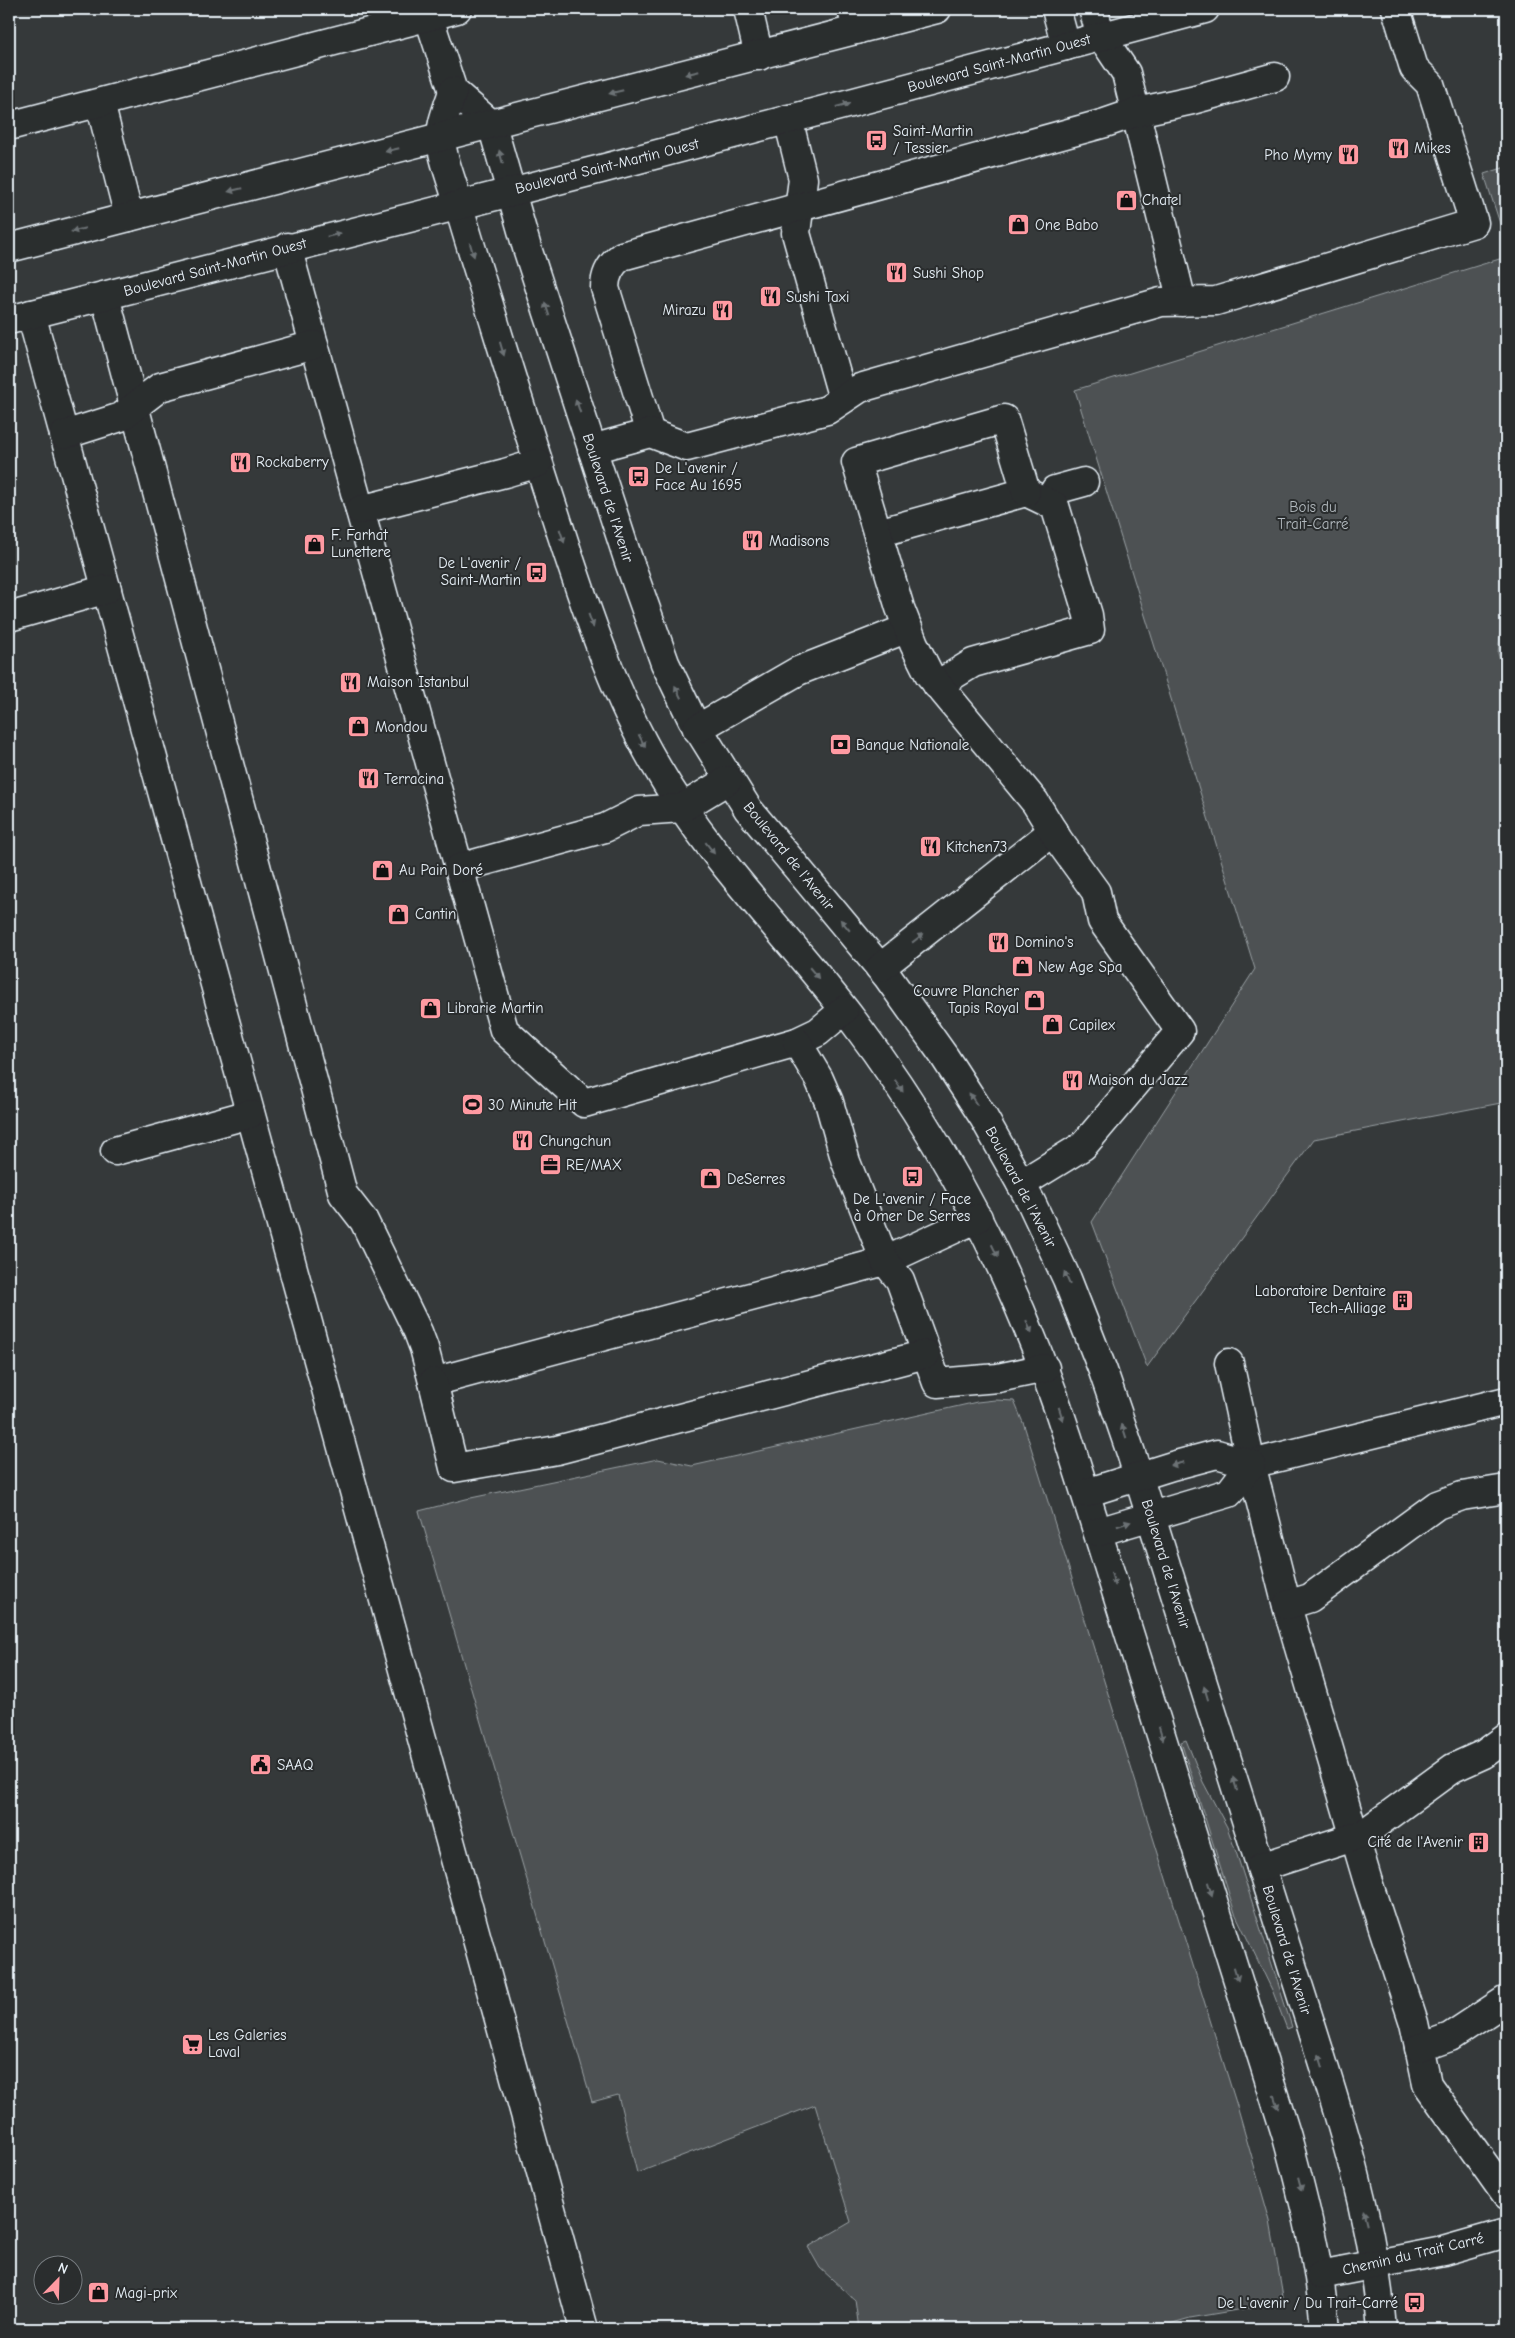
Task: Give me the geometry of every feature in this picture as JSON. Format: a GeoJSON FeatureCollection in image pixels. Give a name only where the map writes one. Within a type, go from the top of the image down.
{"type":"FeatureCollection","features":[{"type":"Feature","properties":{"kind":"street"},"geometry":{"type":"LineString","coordinates":[[9,126],[428,15],[457,9]]}},
{"type":"Feature","properties":{"kind":"street"},"geometry":{"type":"LineString","coordinates":[[748,9],[759,56]]}},
{"type":"Feature","properties":{"kind":"street"},"geometry":{"type":"LineString","coordinates":[[9,248],[759,56],[854,20],[937,9]]}},
{"type":"Feature","properties":{"kind":"street"},"geometry":{"type":"LineString","coordinates":[[1056,9],[1066,46]]}},
{"type":"Feature","properties":{"kind":"street"},"geometry":{"type":"LineString","coordinates":[[1093,9],[1101,36],[1126,73],[1182,302]]}},
{"type":"Feature","properties":{"kind":"street","name":"Boulevard Saint-Martin Ouest"},"geometry":{"type":"LineString","coordinates":[[20,317],[788,120],[1205,9]]}},
{"type":"Feature","properties":{"kind":"street"},"geometry":{"type":"LineString","coordinates":[[592,450],[650,433],[687,447],[827,410],[860,388],[1161,302],[1216,301],[1474,223],[1430,84],[1414,68],[1396,9]]}},
{"type":"Feature","properties":{"kind":"street"},"geometry":{"type":"LineString","coordinates":[[428,15],[453,90],[492,124]]}},
{"type":"Feature","properties":{"kind":"street"},"geometry":{"type":"LineString","coordinates":[[650,433],[606,296],[605,281],[611,266],[616,261],[630,254],[1095,126],[1137,112],[1192,100],[1275,77]]}},
{"type":"Feature","properties":{"kind":"street"},"geometry":{"type":"LineString","coordinates":[[453,90],[440,138],[458,204],[538,463],[578,585],[614,681],[653,762],[682,808],[742,889],[844,1010],[913,1106],[978,1218],[1012,1286],[1045,1368],[1287,2137],[1305,2203],[1320,2275],[1325,2329]]}},
{"type":"Feature","properties":{"kind":"street"},"geometry":{"type":"LineString","coordinates":[[100,103],[129,217]]}},
{"type":"Feature","properties":{"kind":"street"},"geometry":{"type":"LineString","coordinates":[[788,120],[803,178],[796,233],[843,399]]}},
{"type":"Feature","properties":{"kind":"street","name":"Boulevard de l'Avenir"},"geometry":{"type":"LineString","coordinates":[[492,124],[510,190],[628,559],[665,663],[697,729],[728,780],[778,848],[880,968],[957,1075],[998,1141],[1021,1184],[1058,1257],[1075,1297],[1113,1399],[1344,2135],[1375,2265],[1382,2329]]}},
{"type":"Feature","properties":{"kind":"street"},"geometry":{"type":"LineString","coordinates":[[287,248],[504,1030],[584,1103],[797,1042],[818,1032],[844,1010]]}},
{"type":"Feature","properties":{"kind":"street"},"geometry":{"type":"LineString","coordinates":[[105,296],[343,1194],[364,1221],[418,1332],[433,1382],[454,1468],[557,1450],[926,1354]]}},
{"type":"Feature","properties":{"kind":"street"},"geometry":{"type":"LineString","coordinates":[[20,317],[64,435],[584,2329]]}},
{"type":"Feature","properties":{"kind":"street"},"geometry":{"type":"LineString","coordinates":[[64,435],[121,417],[160,387],[314,345]]}},
{"type":"Feature","properties":{"kind":"street"},"geometry":{"type":"LineString","coordinates":[[937,685],[973,663],[1090,630],[1088,615],[1055,506],[1037,498],[1004,420],[856,462],[908,628],[918,653],[937,685],[1036,802],[1053,831],[1096,892],[1102,921],[1180,1031],[1082,1146],[1021,1184]]}},
{"type":"Feature","properties":{"kind":"street"},"geometry":{"type":"LineString","coordinates":[[360,510],[505,474],[538,463]]}},
{"type":"Feature","properties":{"kind":"street"},"geometry":{"type":"LineString","coordinates":[[878,533],[1037,498],[1055,490],[1084,482]]}},
{"type":"Feature","properties":{"kind":"street"},"geometry":{"type":"LineString","coordinates":[[9,617],[107,589]]}},
{"type":"Feature","properties":{"kind":"street"},"geometry":{"type":"LineString","coordinates":[[697,729],[798,671],[908,628]]}},
{"type":"Feature","properties":{"kind":"street"},"geometry":{"type":"LineString","coordinates":[[459,868],[606,828],[639,811],[682,808],[728,780]]}},
{"type":"Feature","properties":{"kind":"street"},"geometry":{"type":"LineString","coordinates":[[880,968],[1053,831]]}},
{"type":"Feature","properties":{"kind":"street"},"geometry":{"type":"LineString","coordinates":[[797,1042],[819,1078],[829,1102],[846,1162],[885,1260],[900,1280],[937,1384],[998,1378],[1045,1368]]}},
{"type":"Feature","properties":{"kind":"street"},"geometry":{"type":"LineString","coordinates":[[115,1151],[250,1114]]}},
{"type":"Feature","properties":{"kind":"street"},"geometry":{"type":"LineString","coordinates":[[433,1382],[885,1260],[978,1218]]}},
{"type":"Feature","properties":{"kind":"street"},"geometry":{"type":"LineString","coordinates":[[1229,1362],[1251,1464],[1287,1605],[1355,1838],[1414,2023],[1427,2084],[1506,2195]]}},
{"type":"Feature","properties":{"kind":"street"},"geometry":{"type":"LineString","coordinates":[[1086,1494],[1217,1454],[1251,1464],[1506,1401]]}},
{"type":"Feature","properties":{"kind":"street"},"geometry":{"type":"LineString","coordinates":[[1098,1532],[1229,1493],[1251,1464]]}},
{"type":"Feature","properties":{"kind":"street"},"geometry":{"type":"LineString","coordinates":[[1287,1605],[1310,1598],[1437,1505],[1462,1496],[1506,1489]]}},
{"type":"Feature","properties":{"kind":"street"},"geometry":{"type":"LineString","coordinates":[[1261,1867],[1363,1834],[1453,1768],[1484,1754],[1506,1738]]}},
{"type":"Feature","properties":{"kind":"street"},"geometry":{"type":"LineString","coordinates":[[1419,2048],[1450,2037],[1506,2000]]}},
{"type":"Feature","properties":{"kind":"street","name":"Chemin du Trait Carré"},"geometry":{"type":"LineString","coordinates":[[1320,2275],[1443,2251],[1506,2233]]}},
{"type":"Feature","properties":{"kind":"green space"},"geometry":{"type":"Polygon","coordinates":[[[1506,167],[1506,242],[1484,174],[1506,167]]]}},
{"type":"Feature","properties":{"kind":"green space","name":"Bois du Trait-Carré"},"geometry":{"type":"Polygon","coordinates":[[[1506,257],[1506,533],[1501,540],[1505,593],[1498,653],[1506,680],[1506,1102],[1314,1139],[1147,1367],[1092,1222],[1255,969],[1075,390],[1506,257]]]}},
{"type":"Feature","properties":{"kind":"green space"},"geometry":{"type":"Polygon","coordinates":[[[995,1400],[1014,1401],[1024,1425],[1237,2106],[1270,2221],[1284,2302],[1190,2318],[1152,2329],[859,2329],[855,2300],[820,2268],[808,2247],[851,2222],[815,2105],[637,2173],[618,2095],[592,2102],[419,1511],[466,1499],[658,1459],[692,1466],[977,1402],[995,1400]]]}},
{"type":"Feature","properties":{"kind":"green space"},"geometry":{"type":"Polygon","coordinates":[[[1186,1740],[1203,1782],[1227,1827],[1237,1855],[1292,2027],[1287,2029],[1273,1992],[1235,1913],[1181,1742],[1186,1740]]]}},
{"type":"Feature","properties":{"kind":"place","name":"Saint-Martin / Tessier"},"geometry":{"type":"Point","coordinates":[877,140]}},
{"type":"Feature","properties":{"kind":"place","name":"Mikes"},"geometry":{"type":"Point","coordinates":[1398,148]}},
{"type":"Feature","properties":{"kind":"place","name":"Pho Mymy"},"geometry":{"type":"Point","coordinates":[1348,155]}},
{"type":"Feature","properties":{"kind":"place","name":"Chatel"},"geometry":{"type":"Point","coordinates":[1126,200]}},
{"type":"Feature","properties":{"kind":"place","name":"One Babo"},"geometry":{"type":"Point","coordinates":[1019,225]}},
{"type":"Feature","properties":{"kind":"place","name":"Sushi Shop"},"geometry":{"type":"Point","coordinates":[897,273]}},
{"type":"Feature","properties":{"kind":"place","name":"Sushi Taxi"},"geometry":{"type":"Point","coordinates":[770,297]}},
{"type":"Feature","properties":{"kind":"place","name":"Mirazu"},"geometry":{"type":"Point","coordinates":[722,310]}},
{"type":"Feature","properties":{"kind":"place","name":"Rockaberry"},"geometry":{"type":"Point","coordinates":[240,462]}},
{"type":"Feature","properties":{"kind":"place","name":"De L'avenir / Face Au 1695"},"geometry":{"type":"Point","coordinates":[639,477]}},
{"type":"Feature","properties":{"kind":"place","name":"Madisons"},"geometry":{"type":"Point","coordinates":[753,541]}},
{"type":"Feature","properties":{"kind":"place","name":"F. Farhat Lunettere"},"geometry":{"type":"Point","coordinates":[315,544]}},
{"type":"Feature","properties":{"kind":"place","name":"De L'avenir / Saint-Martin"},"geometry":{"type":"Point","coordinates":[537,572]}},
{"type":"Feature","properties":{"kind":"place","name":"Maison Istanbul"},"geometry":{"type":"Point","coordinates":[351,682]}},
{"type":"Feature","properties":{"kind":"place","name":"Mondou"},"geometry":{"type":"Point","coordinates":[359,727]}},
{"type":"Feature","properties":{"kind":"place","name":"Banque Nationale"},"geometry":{"type":"Point","coordinates":[840,745]}},
{"type":"Feature","properties":{"kind":"place","name":"Terracina"},"geometry":{"type":"Point","coordinates":[368,779]}},
{"type":"Feature","properties":{"kind":"place","name":"Kitchen73"},"geometry":{"type":"Point","coordinates":[930,847]}},
{"type":"Feature","properties":{"kind":"place","name":"Au Pain Doré"},"geometry":{"type":"Point","coordinates":[383,870]}},
{"type":"Feature","properties":{"kind":"place","name":"Cantin"},"geometry":{"type":"Point","coordinates":[399,914]}},
{"type":"Feature","properties":{"kind":"place","name":"Domino's"},"geometry":{"type":"Point","coordinates":[999,942]}},
{"type":"Feature","properties":{"kind":"place","name":"New Age Spa"},"geometry":{"type":"Point","coordinates":[1022,967]}},
{"type":"Feature","properties":{"kind":"place","name":"Couvre Plancher Tapis Royal"},"geometry":{"type":"Point","coordinates":[1035,1000]}},
{"type":"Feature","properties":{"kind":"place","name":"Librarie Martin"},"geometry":{"type":"Point","coordinates":[431,1008]}},
{"type":"Feature","properties":{"kind":"place","name":"Capilex"},"geometry":{"type":"Point","coordinates":[1053,1025]}},
{"type":"Feature","properties":{"kind":"place","name":"Maison du Jazz"},"geometry":{"type":"Point","coordinates":[1072,1080]}},
{"type":"Feature","properties":{"kind":"place","name":"30 Minute Hit"},"geometry":{"type":"Point","coordinates":[472,1105]}},
{"type":"Feature","properties":{"kind":"place","name":"Chungchun"},"geometry":{"type":"Point","coordinates":[523,1141]}},
{"type":"Feature","properties":{"kind":"place","name":"RE/MAX"},"geometry":{"type":"Point","coordinates":[550,1165]}},
{"type":"Feature","properties":{"kind":"place","name":"De L'avenir / Face à Omer De Serres"},"geometry":{"type":"Point","coordinates":[912,1176]}},
{"type":"Feature","properties":{"kind":"place","name":"DeSerres"},"geometry":{"type":"Point","coordinates":[711,1179]}},
{"type":"Feature","properties":{"kind":"place","name":"Laboratoire Dentaire Tech-Alliage"},"geometry":{"type":"Point","coordinates":[1402,1300]}},
{"type":"Feature","properties":{"kind":"place","name":"SAAQ"},"geometry":{"type":"Point","coordinates":[261,1765]}},
{"type":"Feature","properties":{"kind":"place","name":"Cité de l'Avenir"},"geometry":{"type":"Point","coordinates":[1479,1842]}},
{"type":"Feature","properties":{"kind":"place","name":"Les Galeries Laval"},"geometry":{"type":"Point","coordinates":[192,2044]}},
{"type":"Feature","properties":{"kind":"place","name":"Magi-prix"},"geometry":{"type":"Point","coordinates":[99,2293]}},
{"type":"Feature","properties":{"kind":"place","name":"De L'avenir / Du Trait-Carré"},"geometry":{"type":"Point","coordinates":[1414,2303]}}]}
